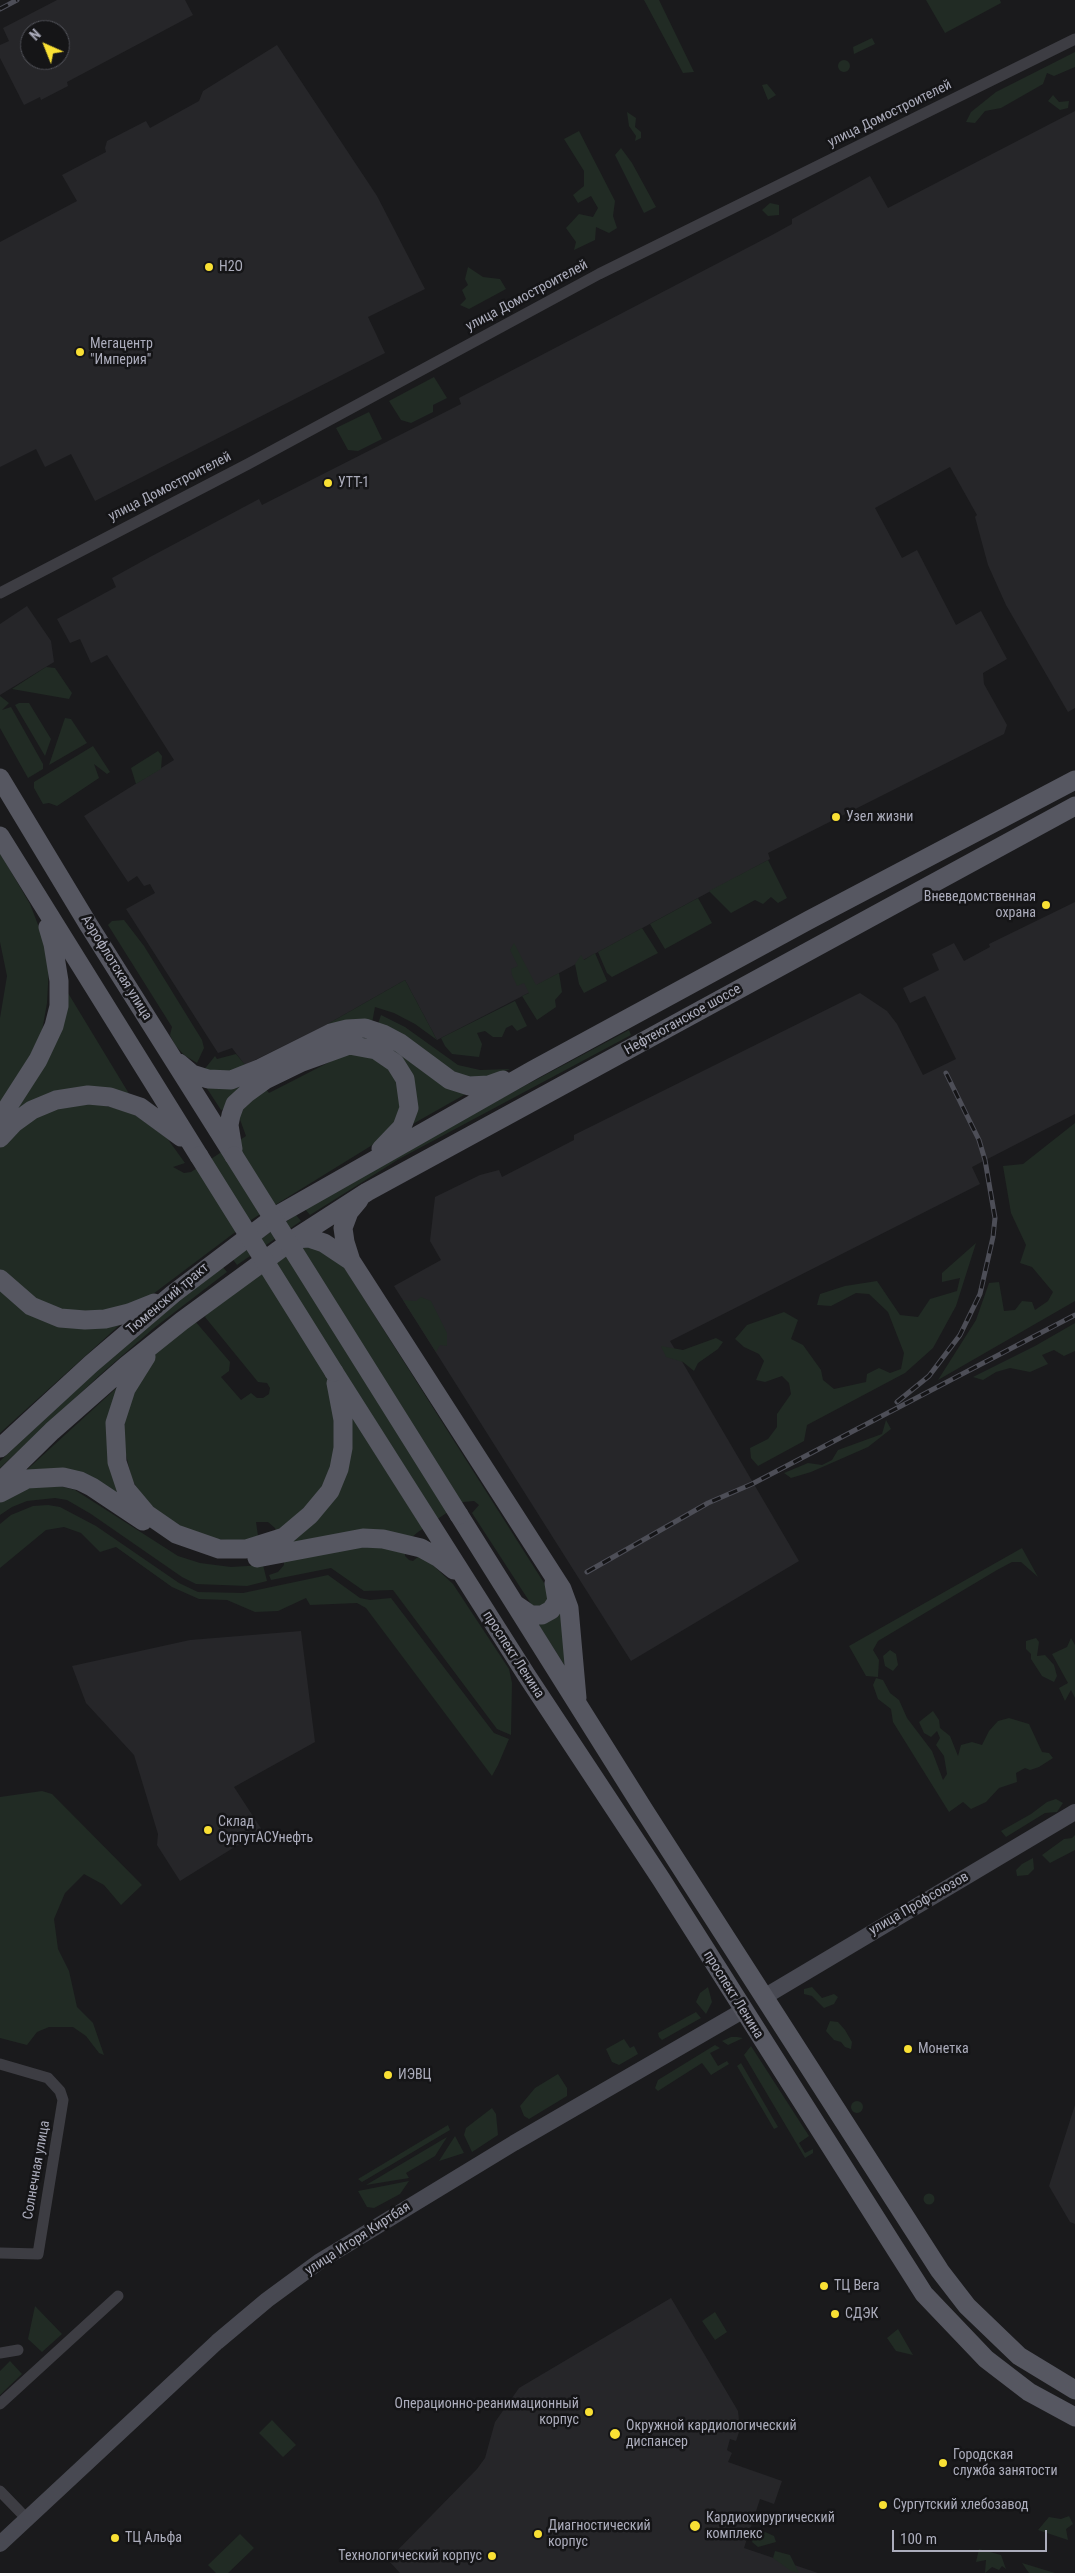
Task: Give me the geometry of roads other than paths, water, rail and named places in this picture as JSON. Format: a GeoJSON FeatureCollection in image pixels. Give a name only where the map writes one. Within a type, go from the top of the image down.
{"type":"FeatureCollection","features":[{"type":"Feature","properties":{"kind":"main road","name":"Аэрофлотская улица"},"geometry":{"type":"LineString","coordinates":[[0,778],[164,1045],[227,1138],[234,1156]]}},
{"type":"Feature","properties":{"kind":"main road","name":"Нефтеюганское шоссе"},"geometry":{"type":"LineString","coordinates":[[353,1171],[533,1070],[809,920],[1075,780]]}},
{"type":"Feature","properties":{"kind":"main road","name":"Нефтеюганское шоссе"},"geometry":{"type":"LineString","coordinates":[[294,1239],[367,1192],[1075,806]]}},
{"type":"Feature","properties":{"kind":"main road","name":"Аэрофлотская улица"},"geometry":{"type":"LineString","coordinates":[[0,836],[40,904],[199,1156]]}},
{"type":"Feature","properties":{"kind":"main road"},"geometry":{"type":"LineString","coordinates":[[0,1119],[38,1060],[54,1026],[59,1006],[59,981],[53,944],[40,904]]}},
{"type":"Feature","properties":{"kind":"main road"},"geometry":{"type":"LineString","coordinates":[[164,1045],[182,1066],[192,1074],[208,1080],[231,1080],[331,1033],[347,1029],[365,1028],[383,1034],[400,1043],[450,1080],[469,1086],[489,1085],[533,1070]]}},
{"type":"Feature","properties":{"kind":"main road"},"geometry":{"type":"LineString","coordinates":[[227,1138],[230,1114],[235,1104],[265,1080],[340,1047],[365,1046],[390,1058],[403,1073],[409,1095],[409,1108],[402,1127],[386,1145],[353,1171]]}},
{"type":"Feature","properties":{"kind":"main road"},"geometry":{"type":"LineString","coordinates":[[0,1138],[22,1116],[45,1104],[78,1095],[99,1096],[126,1101],[146,1111],[171,1128],[199,1156]]}},
{"type":"Feature","properties":{"kind":"main road","name":"проспект Ленина"},"geometry":{"type":"LineString","coordinates":[[199,1156],[474,1594],[661,1879],[924,2294],[986,2359],[1029,2392],[1075,2417]]}},
{"type":"Feature","properties":{"kind":"main road","name":"проспект Ленина"},"geometry":{"type":"LineString","coordinates":[[234,1156],[578,1705],[940,2271],[967,2306],[1019,2356],[1075,2390]]}},
{"type":"Feature","properties":{"kind":"main road","name":"Тюменский тракт"},"geometry":{"type":"LineString","coordinates":[[0,1448],[91,1364],[173,1294],[276,1216],[353,1171]]}},
{"type":"Feature","properties":{"kind":"main road"},"geometry":{"type":"LineString","coordinates":[[367,1192],[348,1212],[343,1228],[351,1261],[562,1589],[569,1608],[578,1705]]}},
{"type":"Feature","properties":{"kind":"main road"},"geometry":{"type":"LineString","coordinates":[[294,1239],[309,1238],[324,1242],[351,1261]]}},
{"type":"Feature","properties":{"kind":"main road","name":"Тюменский тракт"},"geometry":{"type":"LineString","coordinates":[[0,1482],[52,1431],[127,1365],[182,1321],[294,1239]]}},
{"type":"Feature","properties":{"kind":"main road"},"geometry":{"type":"LineString","coordinates":[[0,1279],[22,1300],[40,1311],[73,1320],[119,1316],[142,1309],[173,1294]]}},
{"type":"Feature","properties":{"kind":"main road"},"geometry":{"type":"LineString","coordinates":[[182,1321],[149,1353],[136,1371],[122,1398],[117,1416],[114,1439],[119,1469],[126,1488],[138,1506],[176,1534],[220,1549],[261,1552],[363,1538],[405,1543],[421,1548],[440,1558],[454,1570],[474,1594]]}},
{"type":"Feature","properties":{"kind":"main road"},"geometry":{"type":"LineString","coordinates":[[0,1493],[27,1479],[63,1477],[80,1481],[118,1504],[172,1543],[196,1556],[222,1561],[241,1561],[261,1552],[291,1533],[330,1491],[339,1469],[343,1448],[343,1420],[334,1372]]}},
{"type":"Feature","properties":{"kind":"main road"},"geometry":{"type":"LineString","coordinates":[[514,1603],[531,1615],[542,1615],[551,1610],[557,1602],[557,1590],[546,1566]]}},
{"type":"Feature","properties":{"kind":"main road","name":"улица Профсоюзов"},"geometry":{"type":"LineString","coordinates":[[764,1998],[1075,1812]]}},
{"type":"Feature","properties":{"kind":"main road","name":"улица Игоря Киртбая"},"geometry":{"type":"LineString","coordinates":[[0,2544],[217,2342],[320,2261],[514,2143],[764,1998]]}},
{"type":"Feature","properties":{"kind":"street","name":"улица Домостроителей"},"geometry":{"type":"LineString","coordinates":[[0,593],[248,464],[599,274],[1075,39]]}},
{"type":"Feature","properties":{"kind":"street","name":"Солнечная улица"},"geometry":{"type":"LineString","coordinates":[[0,2064],[48,2078],[60,2091],[63,2110],[38,2254],[0,2253]]}},
{"type":"Feature","properties":{"kind":"street"},"geometry":{"type":"LineString","coordinates":[[0,2404],[118,2296]]}},
{"type":"Feature","properties":{"kind":"street"},"geometry":{"type":"LineString","coordinates":[[0,2353],[18,2350]]}},
{"type":"Feature","properties":{"kind":"street"},"geometry":{"type":"LineString","coordinates":[[0,2491],[27,2519]]}},
{"type":"Feature","properties":{"kind":"railway"},"geometry":{"type":"LineString","coordinates":[[0,9],[17,0]]}},
{"type":"Feature","properties":{"kind":"railway"},"geometry":{"type":"LineString","coordinates":[[897,1402],[929,1376],[960,1335],[980,1294],[993,1237],[995,1218],[985,1160],[979,1140],[946,1073]]}},
{"type":"Feature","properties":{"kind":"railway"},"geometry":{"type":"LineString","coordinates":[[587,1572],[708,1503],[752,1484],[1075,1315]]}},
{"type":"Feature","properties":{"kind":"place","name":"H2O"},"geometry":{"type":"Point","coordinates":[209,267]}},
{"type":"Feature","properties":{"kind":"place","name":"Мегацентр \"Империя\""},"geometry":{"type":"Point","coordinates":[80,352]}},
{"type":"Feature","properties":{"kind":"place","name":"УТТ-1"},"geometry":{"type":"Point","coordinates":[328,483]}},
{"type":"Feature","properties":{"kind":"place","name":"Узел жизни"},"geometry":{"type":"Point","coordinates":[836,817]}},
{"type":"Feature","properties":{"kind":"place","name":"Вневедомственная охрана"},"geometry":{"type":"Point","coordinates":[1046,905]}},
{"type":"Feature","properties":{"kind":"place","name":"Склад СургутАСУнефть"},"geometry":{"type":"Point","coordinates":[208,1830]}},
{"type":"Feature","properties":{"kind":"place","name":"Монетка"},"geometry":{"type":"Point","coordinates":[908,2049]}},
{"type":"Feature","properties":{"kind":"place","name":"ИЭВЦ"},"geometry":{"type":"Point","coordinates":[388,2075]}},
{"type":"Feature","properties":{"kind":"place","name":"ТЦ Вега"},"geometry":{"type":"Point","coordinates":[824,2286]}},
{"type":"Feature","properties":{"kind":"place","name":"СДЭК"},"geometry":{"type":"Point","coordinates":[835,2314]}},
{"type":"Feature","properties":{"kind":"place","name":"Операционно-реанимационный корпус"},"geometry":{"type":"Point","coordinates":[589,2412]}},
{"type":"Feature","properties":{"kind":"place","name":"Окружной кардиологический диспансер"},"geometry":{"type":"Point","coordinates":[615,2434]}},
{"type":"Feature","properties":{"kind":"place","name":"Городская служба занятости"},"geometry":{"type":"Point","coordinates":[943,2463]}},
{"type":"Feature","properties":{"kind":"place","name":"Сургутский хлебозавод"},"geometry":{"type":"Point","coordinates":[883,2505]}},
{"type":"Feature","properties":{"kind":"place","name":"Кардиохирургический комплекс"},"geometry":{"type":"Point","coordinates":[695,2526]}},
{"type":"Feature","properties":{"kind":"place","name":"Диагностический корпус"},"geometry":{"type":"Point","coordinates":[538,2534]}},
{"type":"Feature","properties":{"kind":"place","name":"ТЦ Альфа"},"geometry":{"type":"Point","coordinates":[115,2538]}},
{"type":"Feature","properties":{"kind":"place","name":"Технологический корпус"},"geometry":{"type":"Point","coordinates":[492,2556]}}]}
